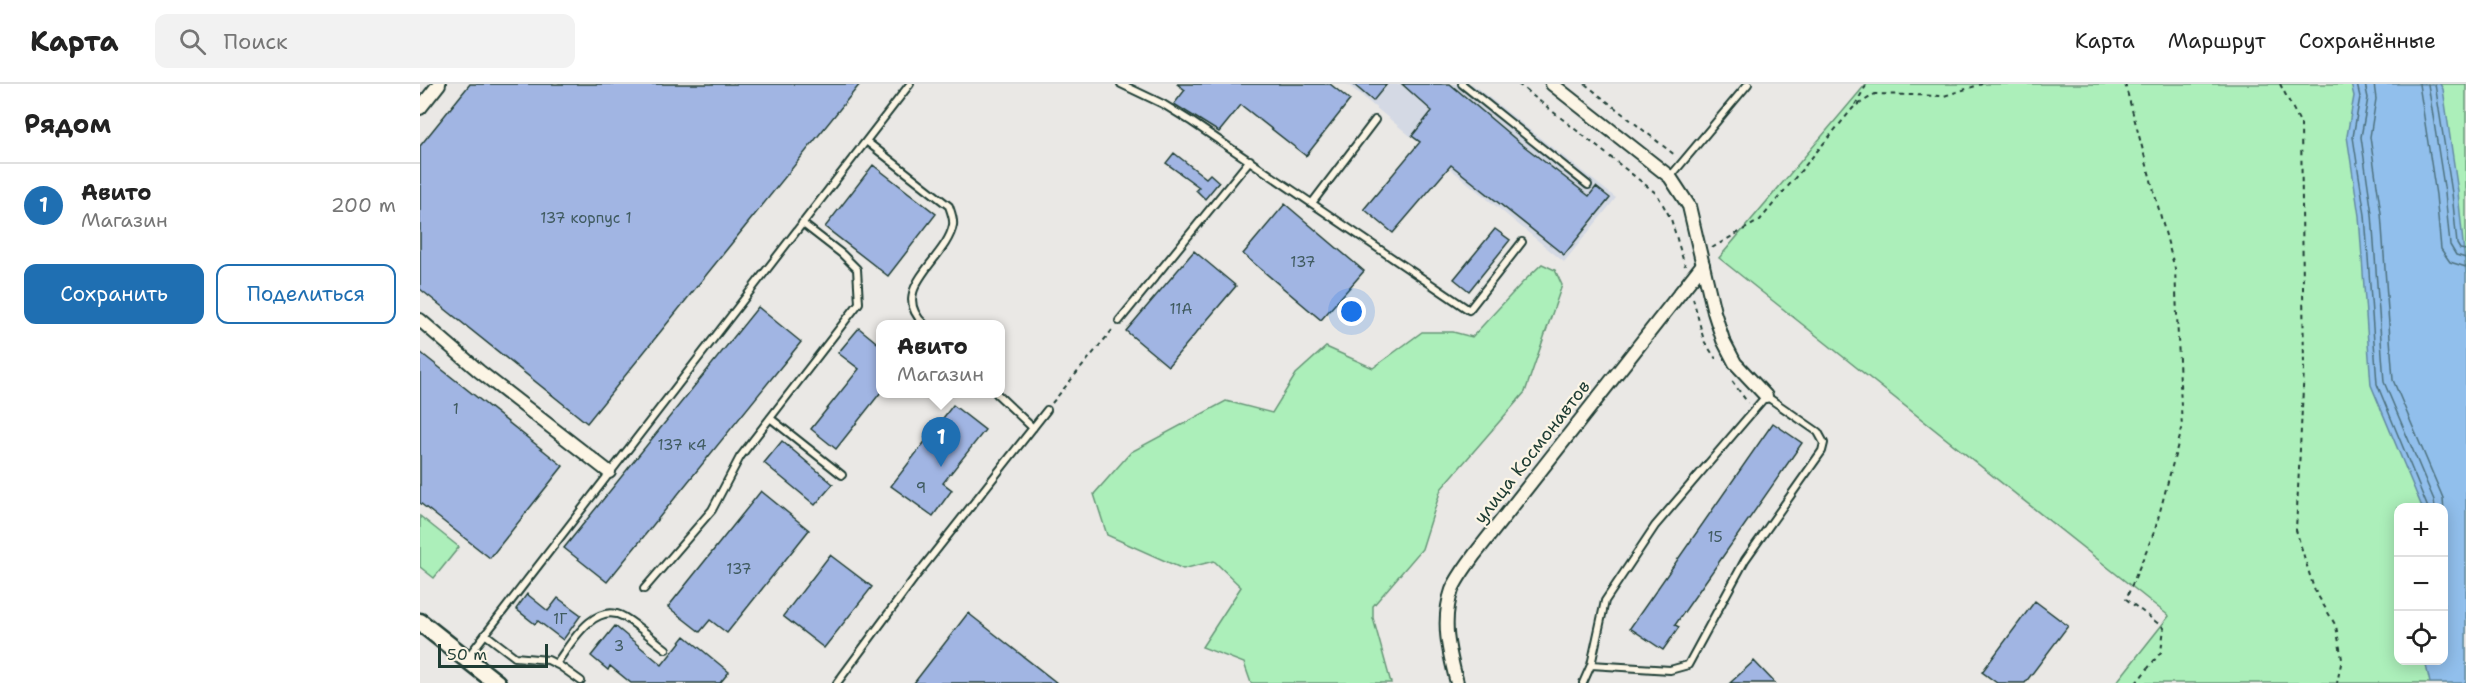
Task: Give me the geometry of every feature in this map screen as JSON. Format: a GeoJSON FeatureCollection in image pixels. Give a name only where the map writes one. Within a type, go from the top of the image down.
{"type":"FeatureCollection","features":[{"type":"Feature","properties":{"kind":"main road"},"geometry":{"type":"LineString","coordinates":[[420,622],[489,681]]}},
{"type":"Feature","properties":{"kind":"street"},"geometry":{"type":"LineString","coordinates":[[420,108],[439,84]]}},
{"type":"Feature","properties":{"kind":"street"},"geometry":{"type":"LineString","coordinates":[[1551,84],[1670,177],[1689,206],[1714,312],[1723,340],[1735,363],[1766,396]]}},
{"type":"Feature","properties":{"kind":"street","name":"улица Космонавтов"},"geometry":{"type":"LineString","coordinates":[[1457,683],[1447,646],[1446,617],[1453,588],[1475,554],[1690,281],[1702,259]]}},
{"type":"Feature","properties":{"kind":"street"},"geometry":{"type":"LineString","coordinates":[[420,320],[479,371],[609,472]]}},
{"type":"Feature","properties":{"kind":"lane"},"geometry":{"type":"LineString","coordinates":[[466,659],[910,84]]}},
{"type":"Feature","properties":{"kind":"lane"},"geometry":{"type":"LineString","coordinates":[[1121,84],[1163,104],[1250,160],[1469,310],[1522,242]]}},
{"type":"Feature","properties":{"kind":"lane"},"geometry":{"type":"LineString","coordinates":[[1462,84],[1588,185]]}},
{"type":"Feature","properties":{"kind":"lane"},"geometry":{"type":"LineString","coordinates":[[1670,177],[1748,84]]}},
{"type":"Feature","properties":{"kind":"lane"},"geometry":{"type":"LineString","coordinates":[[1312,203],[1375,120]]}},
{"type":"Feature","properties":{"kind":"lane"},"geometry":{"type":"LineString","coordinates":[[866,141],[950,206],[954,223],[949,236],[911,292],[913,305],[922,320]]}},
{"type":"Feature","properties":{"kind":"lane"},"geometry":{"type":"LineString","coordinates":[[1119,321],[1250,160]]}},
{"type":"Feature","properties":{"kind":"lane"},"geometry":{"type":"LineString","coordinates":[[644,589],[712,510],[740,457],[859,303],[857,269],[834,247],[802,224]]}},
{"type":"Feature","properties":{"kind":"lane"},"geometry":{"type":"LineString","coordinates":[[1583,683],[1591,665],[1605,602],[1655,526],[1766,396],[1818,432],[1824,443],[1822,451],[1745,560],[1693,659],[1681,669],[1670,670],[1591,665]]}},
{"type":"Feature","properties":{"kind":"lane"},"geometry":{"type":"LineString","coordinates":[[1002,398],[1033,428]]}},
{"type":"Feature","properties":{"kind":"lane"},"geometry":{"type":"LineString","coordinates":[[837,683],[916,576],[1047,410]]}},
{"type":"Feature","properties":{"kind":"lane"},"geometry":{"type":"LineString","coordinates":[[770,418],[842,475]]}},
{"type":"Feature","properties":{"kind":"lane"},"geometry":{"type":"LineString","coordinates":[[556,664],[585,625],[597,617],[609,614],[622,616],[666,649]]}},
{"type":"Feature","properties":{"kind":"lane"},"geometry":{"type":"LineString","coordinates":[[485,634],[515,657],[548,660],[582,682]]}},
{"type":"Feature","properties":{"kind":"path"},"geometry":{"type":"LineString","coordinates":[[1518,84],[1657,194],[1671,219],[1690,281],[1704,341],[1716,359]]}},
{"type":"Feature","properties":{"kind":"path"},"geometry":{"type":"LineString","coordinates":[[1584,84],[1683,161]]}},
{"type":"Feature","properties":{"kind":"path"},"geometry":{"type":"LineString","coordinates":[[1702,259],[1760,220],[1853,108],[1867,84]]}},
{"type":"Feature","properties":{"kind":"path"},"geometry":{"type":"LineString","coordinates":[[1853,108],[1875,94],[1944,96],[1982,84]]}},
{"type":"Feature","properties":{"kind":"path"},"geometry":{"type":"LineString","coordinates":[[2125,84],[2175,269],[2182,429],[2155,530],[2126,599],[2164,628],[2161,652],[2136,683]]}},
{"type":"Feature","properties":{"kind":"path"},"geometry":{"type":"LineString","coordinates":[[2280,84],[2301,124],[2304,368],[2296,530],[2314,589],[2336,626],[2342,659],[2337,683]]}},
{"type":"Feature","properties":{"kind":"path"},"geometry":{"type":"LineString","coordinates":[[1047,410],[1119,321]]}},
{"type":"Feature","properties":{"kind":"path"},"geometry":{"type":"LineString","coordinates":[[1729,376],[1753,411]]}},
{"type":"Feature","properties":{"kind":"shaded area"},"geometry":{"type":"Polygon","coordinates":[[[1347,84],[1472,84],[1616,198],[1564,262],[1347,84]]]}},
{"type":"Feature","properties":{"kind":"green space"},"geometry":{"type":"Polygon","coordinates":[[[1866,84],[2466,84],[2466,683],[2116,683],[2169,616],[1719,258],[1866,84]]]}},
{"type":"Feature","properties":{"kind":"green space"},"geometry":{"type":"Polygon","coordinates":[[[1542,264],[1555,270],[1562,285],[1525,392],[1441,489],[1422,549],[1373,606],[1373,618],[1391,683],[1251,683],[1244,663],[1202,647],[1241,587],[1214,561],[1183,569],[1107,535],[1094,494],[1131,452],[1226,401],[1272,413],[1296,374],[1326,347],[1373,368],[1422,332],[1453,332],[1472,337],[1542,264]]]}},
{"type":"Feature","properties":{"kind":"green space"},"geometry":{"type":"Polygon","coordinates":[[[420,516],[459,547],[434,578],[420,567],[420,516]]]}},
{"type":"Feature","properties":{"kind":"water"},"geometry":{"type":"Polygon","coordinates":[[[2351,84],[2440,84],[2443,89],[2458,192],[2466,274],[2466,683],[2430,683],[2426,665],[2448,665],[2448,503],[2420,503],[2371,385],[2359,216],[2347,136],[2354,96],[2351,84]]]}},
{"type":"Feature","properties":{"kind":"building"},"geometry":{"type":"Polygon","coordinates":[[[470,84],[860,84],[587,423],[420,289],[420,146],[470,84]]]}},
{"type":"Feature","properties":{"kind":"building"},"geometry":{"type":"Polygon","coordinates":[[[1177,84],[1330,84],[1350,100],[1306,156],[1241,105],[1219,132],[1174,104],[1185,90],[1177,84]]]}},
{"type":"Feature","properties":{"kind":"building"},"geometry":{"type":"Polygon","coordinates":[[[1353,84],[1387,84],[1373,101],[1353,84]]]}},
{"type":"Feature","properties":{"kind":"building"},"geometry":{"type":"Polygon","coordinates":[[[1402,84],[1450,84],[1520,143],[1589,196],[1596,187],[1610,198],[1564,255],[1451,165],[1393,233],[1364,209],[1420,142],[1412,136],[1432,111],[1402,84]]]}},
{"type":"Feature","properties":{"kind":"building"},"geometry":{"type":"Polygon","coordinates":[[[1174,153],[1206,178],[1210,174],[1219,182],[1205,199],[1196,190],[1199,187],[1166,163],[1174,153]]]}},
{"type":"Feature","properties":{"kind":"building"},"geometry":{"type":"Polygon","coordinates":[[[873,165],[936,214],[888,276],[825,227],[873,165]]]}},
{"type":"Feature","properties":{"kind":"building"},"geometry":{"type":"Polygon","coordinates":[[[1285,204],[1364,271],[1321,320],[1243,254],[1285,204]]]}},
{"type":"Feature","properties":{"kind":"building"},"geometry":{"type":"Polygon","coordinates":[[[1495,229],[1510,240],[1469,291],[1454,279],[1495,229]]]}},
{"type":"Feature","properties":{"kind":"building"},"geometry":{"type":"Polygon","coordinates":[[[1194,251],[1236,286],[1168,366],[1126,331],[1194,251]]]}},
{"type":"Feature","properties":{"kind":"building"},"geometry":{"type":"Polygon","coordinates":[[[758,307],[801,342],[607,582],[564,548],[758,307]]]}},
{"type":"Feature","properties":{"kind":"building"},"geometry":{"type":"Polygon","coordinates":[[[859,328],[876,342],[876,398],[836,449],[811,429],[859,369],[838,353],[859,328]]]}},
{"type":"Feature","properties":{"kind":"building"},"geometry":{"type":"Polygon","coordinates":[[[420,352],[563,466],[490,558],[420,503],[420,352]]]}},
{"type":"Feature","properties":{"kind":"building"},"geometry":{"type":"Polygon","coordinates":[[[953,405],[985,430],[943,483],[952,490],[933,516],[891,486],[953,405]]]}},
{"type":"Feature","properties":{"kind":"building"},"geometry":{"type":"Polygon","coordinates":[[[1773,423],[1802,443],[1675,625],[1679,627],[1663,650],[1630,628],[1773,423]]]}},
{"type":"Feature","properties":{"kind":"building"},"geometry":{"type":"Polygon","coordinates":[[[782,441],[833,484],[815,505],[764,463],[782,441]]]}},
{"type":"Feature","properties":{"kind":"building"},"geometry":{"type":"Polygon","coordinates":[[[761,491],[809,530],[727,633],[710,620],[700,632],[668,607],[761,491]]]}},
{"type":"Feature","properties":{"kind":"building"},"geometry":{"type":"Polygon","coordinates":[[[830,555],[872,587],[824,648],[783,616],[830,555]]]}},
{"type":"Feature","properties":{"kind":"building"},"geometry":{"type":"Polygon","coordinates":[[[527,594],[548,611],[558,598],[581,615],[563,640],[538,621],[535,624],[516,609],[527,594]]]}},
{"type":"Feature","properties":{"kind":"building"},"geometry":{"type":"Polygon","coordinates":[[[2035,601],[2068,626],[2025,683],[1997,683],[1982,672],[2035,601]]]}},
{"type":"Feature","properties":{"kind":"building"},"geometry":{"type":"Polygon","coordinates":[[[968,613],[1057,683],[914,683],[968,613]]]}},
{"type":"Feature","properties":{"kind":"building"},"geometry":{"type":"Polygon","coordinates":[[[615,626],[662,665],[685,636],[729,672],[720,683],[631,683],[610,666],[608,670],[591,656],[615,626]]]}},
{"type":"Feature","properties":{"kind":"building"},"geometry":{"type":"Polygon","coordinates":[[[1754,661],[1775,683],[1730,683],[1754,661]]]}},
{"type":"Feature","properties":{"kind":"place","name":"Авито"},"geometry":{"type":"Point","coordinates":[941,467]}}]}
